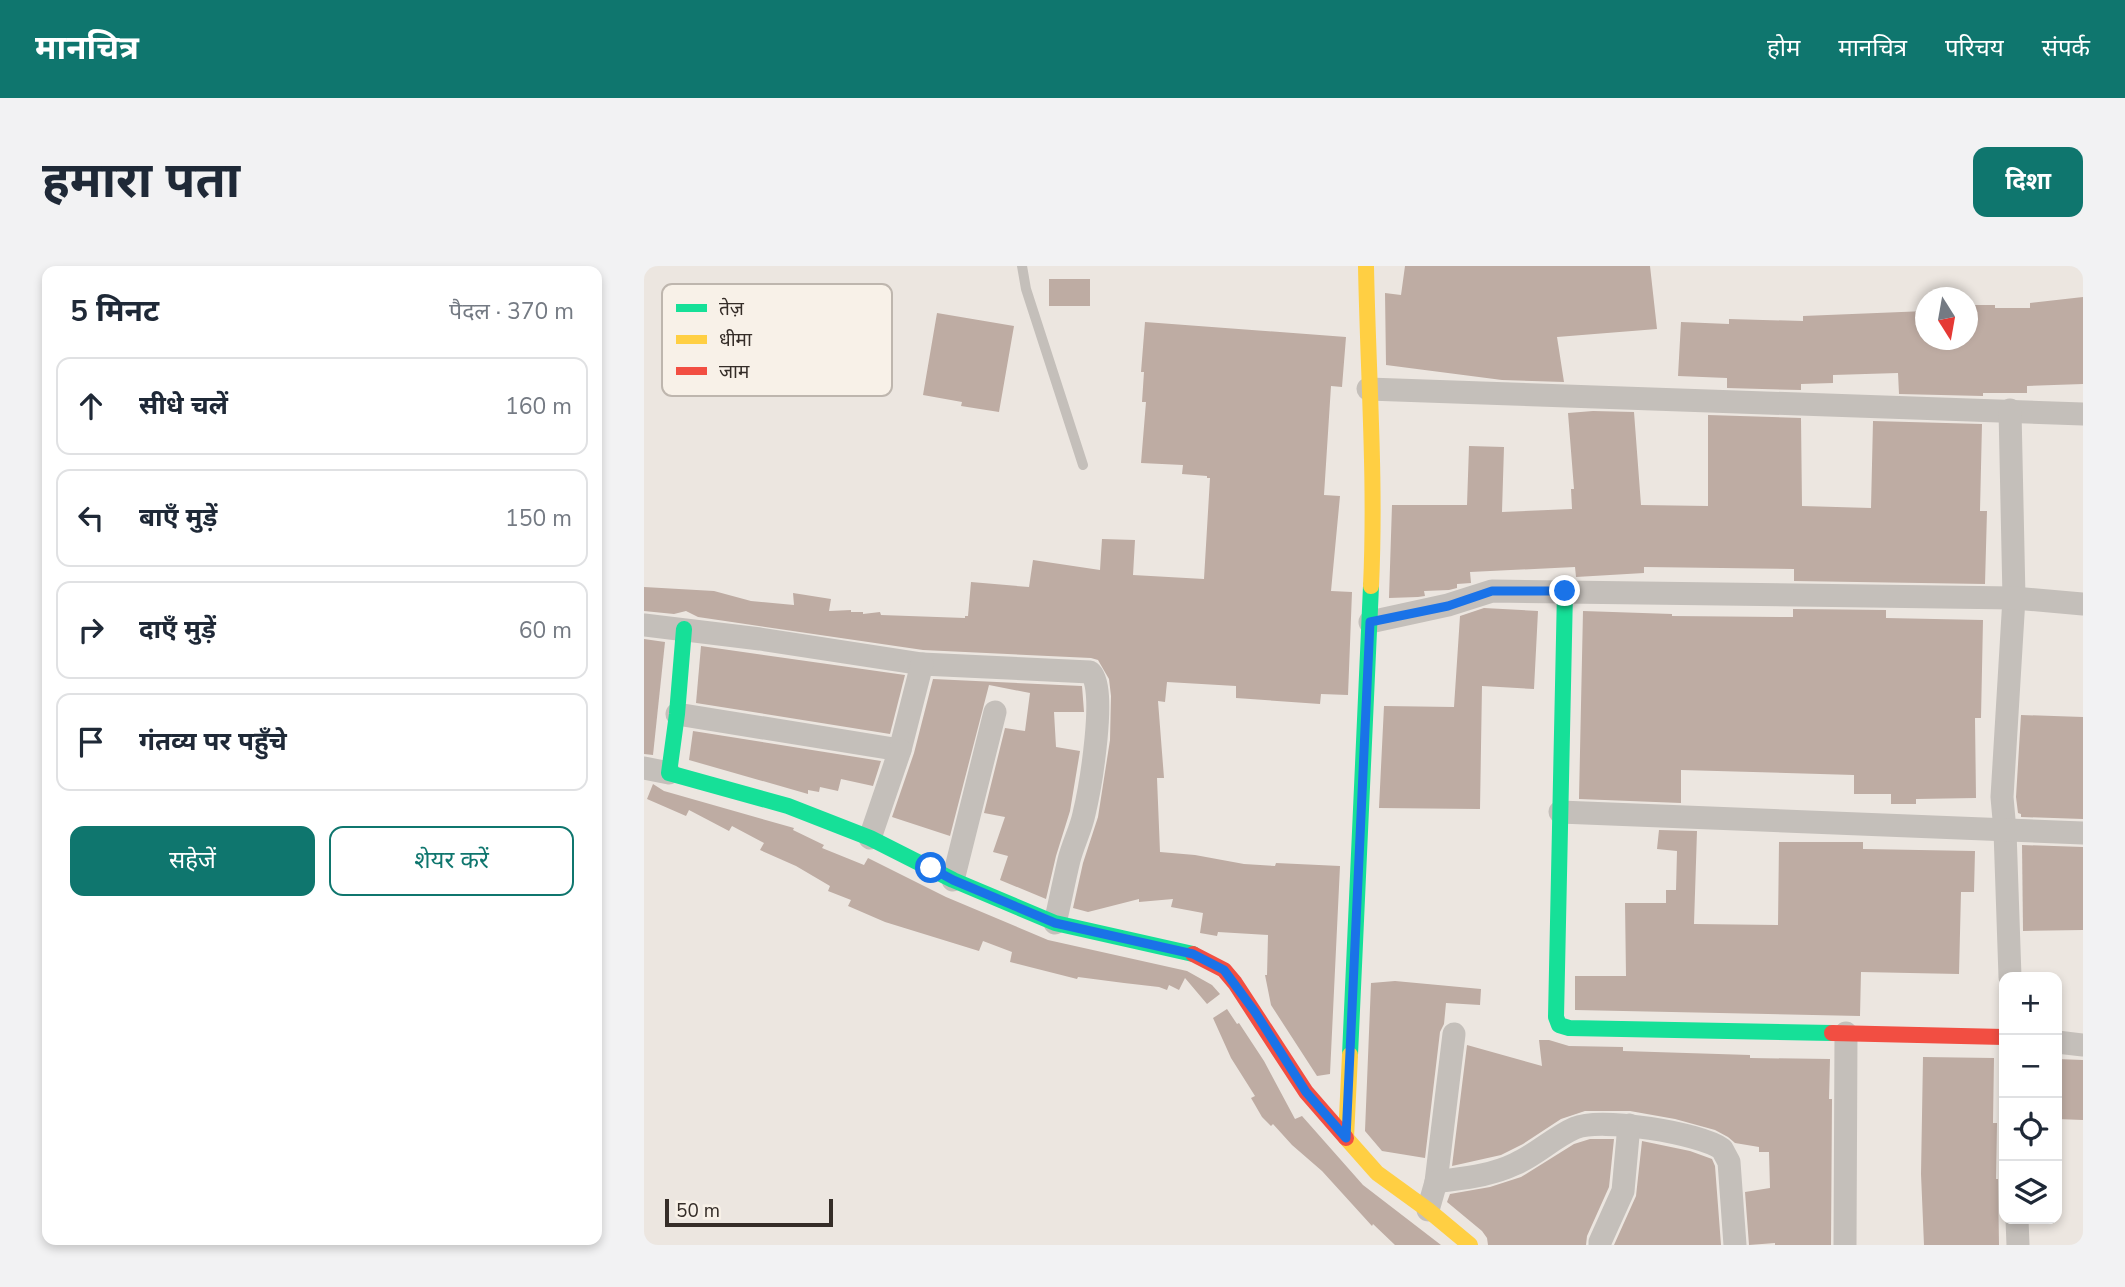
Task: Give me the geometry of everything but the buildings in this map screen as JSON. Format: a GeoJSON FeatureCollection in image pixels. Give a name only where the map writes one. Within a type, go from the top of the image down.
{"type":"FeatureCollection","features":[{"type":"Feature","properties":{"kind":"street"},"geometry":{"type":"LineString","coordinates":[[1346,1138],[1374,521],[1366,266]]}},
{"type":"Feature","properties":{"kind":"street"},"geometry":{"type":"LineString","coordinates":[[1368,389],[2083,414]]}},
{"type":"Feature","properties":{"kind":"street"},"geometry":{"type":"LineString","coordinates":[[2010,410],[2014,598],[2002,797],[2010,972]]}},
{"type":"Feature","properties":{"kind":"street"},"geometry":{"type":"LineString","coordinates":[[1370,622],[1448,606],[1492,591],[2014,598],[2083,604]]}},
{"type":"Feature","properties":{"kind":"street"},"geometry":{"type":"LineString","coordinates":[[1565,591],[1556,1017],[1559,1025],[1569,1028],[1999,1037]]}},
{"type":"Feature","properties":{"kind":"street"},"geometry":{"type":"LineString","coordinates":[[644,625],[922,664],[1090,672],[1098,683],[1098,715],[1092,774],[1084,816],[1070,859],[1055,923]]}},
{"type":"Feature","properties":{"kind":"street"},"geometry":{"type":"LineString","coordinates":[[669,773],[684,629]]}},
{"type":"Feature","properties":{"kind":"street"},"geometry":{"type":"LineString","coordinates":[[870,838],[900,750],[922,664]]}},
{"type":"Feature","properties":{"kind":"street"},"geometry":{"type":"LineString","coordinates":[[953,880],[995,712]]}},
{"type":"Feature","properties":{"kind":"street"},"geometry":{"type":"LineString","coordinates":[[677,714],[900,750]]}},
{"type":"Feature","properties":{"kind":"street"},"geometry":{"type":"LineString","coordinates":[[644,768],[788,806],[870,838],[953,880],[1055,923],[1193,954],[1224,970],[1249,1002],[1306,1092],[1377,1173],[1470,1245]]}},
{"type":"Feature","properties":{"kind":"street"},"geometry":{"type":"LineString","coordinates":[[1560,812],[2083,833]]}},
{"type":"Feature","properties":{"kind":"street"},"geometry":{"type":"LineString","coordinates":[[1845,1245],[1846,1033]]}},
{"type":"Feature","properties":{"kind":"street"},"geometry":{"type":"LineString","coordinates":[[1428,1210],[1436,1182],[1454,1034]]}},
{"type":"Feature","properties":{"kind":"street"},"geometry":{"type":"LineString","coordinates":[[2062,1043],[2083,1045]]}},
{"type":"Feature","properties":{"kind":"street"},"geometry":{"type":"LineString","coordinates":[[1436,1182],[1499,1171],[1517,1164],[1577,1127],[1629,1125],[1693,1138],[1718,1146],[1727,1154],[1735,1245]]}},
{"type":"Feature","properties":{"kind":"street"},"geometry":{"type":"LineString","coordinates":[[1600,1245],[1623,1191],[1629,1125]]}},
{"type":"Feature","properties":{"kind":"street"},"geometry":{"type":"LineString","coordinates":[[2017,1224],[2018,1245]]}},
{"type":"Feature","properties":{"kind":"lane"},"geometry":{"type":"LineString","coordinates":[[1022,266],[1026,289],[1083,465]]}},
{"type":"Feature","properties":{"kind":"traffic: fast"},"geometry":{"type":"LineString","coordinates":[[1350,1055],[1371,586]]}},
{"type":"Feature","properties":{"kind":"traffic: fast"},"geometry":{"type":"LineString","coordinates":[[1565,591],[1556,1017],[1559,1025],[1569,1028],[1832,1033]]}},
{"type":"Feature","properties":{"kind":"traffic: fast"},"geometry":{"type":"LineString","coordinates":[[684,629],[669,773],[788,806],[870,838],[953,880],[1055,923],[1193,954]]}},
{"type":"Feature","properties":{"kind":"traffic: slow"},"geometry":{"type":"LineString","coordinates":[[1366,266],[1372,466],[1371,586]]}},
{"type":"Feature","properties":{"kind":"traffic: slow"},"geometry":{"type":"LineString","coordinates":[[1350,1055],[1346,1138],[1377,1173],[1470,1245]]}},
{"type":"Feature","properties":{"kind":"traffic: jam"},"geometry":{"type":"LineString","coordinates":[[1193,954],[1224,970],[1235,983],[1306,1092],[1346,1138]]}},
{"type":"Feature","properties":{"kind":"traffic: jam"},"geometry":{"type":"LineString","coordinates":[[1832,1033],[1999,1037]]}},
{"type":"Feature","properties":{"kind":"route"},"geometry":{"type":"LineString","coordinates":[[931,868],[1055,923],[1193,954],[1224,970],[1236,983],[1306,1092],[1346,1138],[1370,622],[1448,606],[1492,591],[1565,591]]}}]}
